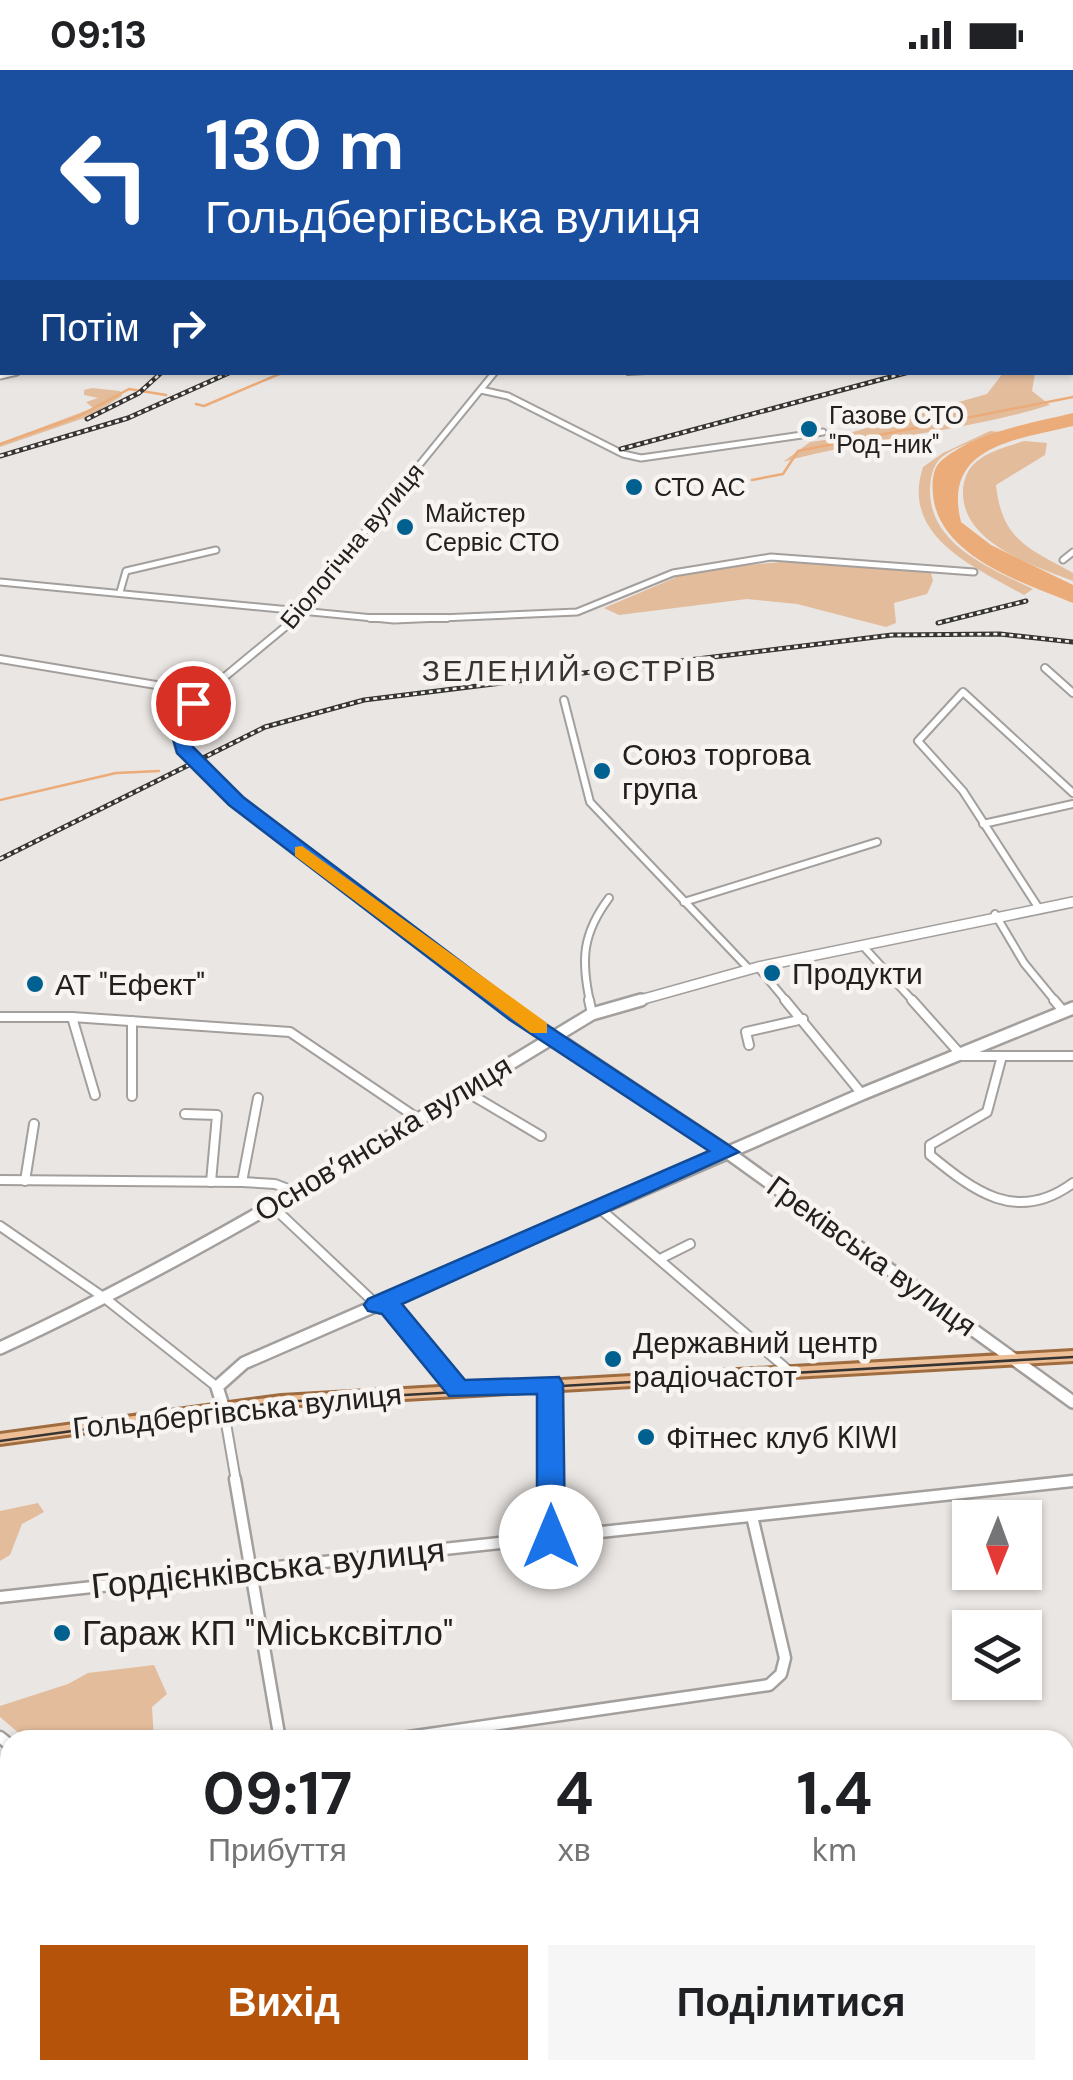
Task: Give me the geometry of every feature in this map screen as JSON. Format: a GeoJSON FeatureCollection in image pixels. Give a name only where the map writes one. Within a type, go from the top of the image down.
{"type":"FeatureCollection","features":[{"type":"Feature","properties":{"kind":"main road","name":"Гольдбергівська вулиця"},"geometry":{"type":"LineString","coordinates":[[0,1440],[223,1406],[458,1389],[1073,1356]]}},
{"type":"Feature","properties":{"kind":"street","name":"Біологічна вулиця"},"geometry":{"type":"LineString","coordinates":[[193,703],[303,612],[493,375]]}},
{"type":"Feature","properties":{"kind":"street"},"geometry":{"type":"LineString","coordinates":[[481,390],[508,396],[641,458],[823,432]]}},
{"type":"Feature","properties":{"kind":"street"},"geometry":{"type":"LineString","coordinates":[[120,592],[126,571],[216,550]]}},
{"type":"Feature","properties":{"kind":"street"},"geometry":{"type":"LineString","coordinates":[[1063,560],[1073,552]]}},
{"type":"Feature","properties":{"kind":"street"},"geometry":{"type":"LineString","coordinates":[[0,582],[394,620],[577,612],[673,573],[772,557],[859,567],[942,567],[974,572]]}},
{"type":"Feature","properties":{"kind":"street"},"geometry":{"type":"LineString","coordinates":[[0,658],[204,693]]}},
{"type":"Feature","properties":{"kind":"street"},"geometry":{"type":"LineString","coordinates":[[1045,668],[1073,693]]}},
{"type":"Feature","properties":{"kind":"street"},"geometry":{"type":"LineString","coordinates":[[1038,907],[963,790],[919,744],[963,692],[1073,793]]}},
{"type":"Feature","properties":{"kind":"street"},"geometry":{"type":"LineString","coordinates":[[564,700],[590,802],[802,1019],[862,1094]]}},
{"type":"Feature","properties":{"kind":"street","name":"Греківська вулиця"},"geometry":{"type":"LineString","coordinates":[[193,703],[178,725],[184,748],[236,801],[518,1016],[727,1152],[1073,1402]]}},
{"type":"Feature","properties":{"kind":"street"},"geometry":{"type":"LineString","coordinates":[[983,824],[1073,804]]}},
{"type":"Feature","properties":{"kind":"street"},"geometry":{"type":"LineString","coordinates":[[684,902],[878,842]]}},
{"type":"Feature","properties":{"kind":"street"},"geometry":{"type":"LineString","coordinates":[[592,1014],[582,960],[584,930],[609,898]]}},
{"type":"Feature","properties":{"kind":"street","name":"Основ’янська вулиця"},"geometry":{"type":"LineString","coordinates":[[0,1348],[106,1300],[420,1120],[550,1035],[592,1014],[754,968],[861,943],[995,914],[1073,902]]}},
{"type":"Feature","properties":{"kind":"street"},"geometry":{"type":"LineString","coordinates":[[217,1387],[244,1363],[862,1094],[1068,1010],[1024,963],[995,914]]}},
{"type":"Feature","properties":{"kind":"street"},"geometry":{"type":"LineString","coordinates":[[861,943],[962,1056],[1073,1056]]}},
{"type":"Feature","properties":{"kind":"street"},"geometry":{"type":"LineString","coordinates":[[0,1017],[72,1017],[290,1032],[420,1120]]}},
{"type":"Feature","properties":{"kind":"street"},"geometry":{"type":"LineString","coordinates":[[72,1017],[95,1095]]}},
{"type":"Feature","properties":{"kind":"street"},"geometry":{"type":"LineString","coordinates":[[750,1045],[746,1032],[802,1019]]}},
{"type":"Feature","properties":{"kind":"street"},"geometry":{"type":"LineString","coordinates":[[132,1021],[132,1096]]}},
{"type":"Feature","properties":{"kind":"street"},"geometry":{"type":"LineString","coordinates":[[1002,1056],[987,1112],[930,1145],[930,1155],[981,1195],[992,1198],[1054,1194],[1073,1183]]}},
{"type":"Feature","properties":{"kind":"street"},"geometry":{"type":"LineString","coordinates":[[465,1091],[541,1136]]}},
{"type":"Feature","properties":{"kind":"street"},"geometry":{"type":"LineString","coordinates":[[242,1182],[258,1098]]}},
{"type":"Feature","properties":{"kind":"street"},"geometry":{"type":"LineString","coordinates":[[185,1114],[216,1115],[212,1182]]}},
{"type":"Feature","properties":{"kind":"street"},"geometry":{"type":"LineString","coordinates":[[25,1180],[34,1124]]}},
{"type":"Feature","properties":{"kind":"street"},"geometry":{"type":"LineString","coordinates":[[0,1180],[242,1182],[284,1186],[296,1192]]}},
{"type":"Feature","properties":{"kind":"street"},"geometry":{"type":"LineString","coordinates":[[272,1206],[377,1305],[390,1307],[458,1389]]}},
{"type":"Feature","properties":{"kind":"street"},"geometry":{"type":"LineString","coordinates":[[599,1208],[788,1370]]}},
{"type":"Feature","properties":{"kind":"street"},"geometry":{"type":"LineString","coordinates":[[0,1226],[106,1300],[217,1387],[278,1730]]}},
{"type":"Feature","properties":{"kind":"street"},"geometry":{"type":"LineString","coordinates":[[0,1240],[11,1234]]}},
{"type":"Feature","properties":{"kind":"street"},"geometry":{"type":"LineString","coordinates":[[660,1259],[690,1244]]}},
{"type":"Feature","properties":{"kind":"street"},"geometry":{"type":"LineString","coordinates":[[550,1384],[551,1537]]}},
{"type":"Feature","properties":{"kind":"street","name":"Гордієнківська вулиця"},"geometry":{"type":"LineString","coordinates":[[0,1597],[1073,1481]]}},
{"type":"Feature","properties":{"kind":"street"},"geometry":{"type":"LineString","coordinates":[[457,1730],[769,1685],[781,1674],[786,1658],[752,1516]]}},
{"type":"Feature","properties":{"kind":"shaded area"},"geometry":{"type":"Polygon","coordinates":[[[1001,375],[1035,375],[1032,391],[1050,405],[783,462],[810,442],[852,436],[849,433],[987,394],[1001,375]]]}},
{"type":"Feature","properties":{"kind":"shaded area"},"geometry":{"type":"Polygon","coordinates":[[[84,390],[120,391],[122,396],[90,416],[0,447],[0,443],[93,408],[86,402],[98,398],[84,395],[84,390]]]}},
{"type":"Feature","properties":{"kind":"shaded area"},"geometry":{"type":"Polygon","coordinates":[[[1073,413],[1073,426],[1007,442],[988,451],[962,477],[958,497],[961,522],[991,545],[1073,585],[1073,603],[1009,576],[967,551],[939,517],[933,486],[939,463],[971,442],[1073,413]]]}},
{"type":"Feature","properties":{"kind":"shaded area"},"geometry":{"type":"Polygon","coordinates":[[[990,431],[1000,432],[955,449],[939,460],[930,483],[933,511],[952,541],[966,553],[1033,589],[1024,595],[946,547],[922,513],[919,491],[923,467],[943,453],[990,431]]]}},
{"type":"Feature","properties":{"kind":"shaded area"},"geometry":{"type":"Polygon","coordinates":[[[1024,441],[1047,443],[1045,455],[996,485],[1004,519],[1020,541],[1073,573],[1073,581],[1003,550],[974,525],[966,510],[965,480],[975,463],[992,452],[1024,441]]]}},
{"type":"Feature","properties":{"kind":"shaded area"},"geometry":{"type":"Polygon","coordinates":[[[782,562],[922,571],[931,573],[933,581],[927,594],[894,603],[896,623],[886,627],[797,604],[747,599],[619,615],[604,608],[693,570],[782,562]]]}},
{"type":"Feature","properties":{"kind":"shaded area"},"geometry":{"type":"Polygon","coordinates":[[[38,1503],[44,1512],[22,1524],[10,1555],[0,1561],[0,1511],[38,1503]]]}},
{"type":"Feature","properties":{"kind":"shaded area"},"geometry":{"type":"Polygon","coordinates":[[[154,1665],[167,1694],[152,1707],[153,1730],[15,1730],[0,1717],[0,1706],[68,1684],[88,1673],[154,1665]]]}},
{"type":"Feature","properties":{"kind":"waterway"},"geometry":{"type":"LineString","coordinates":[[196,404],[204,406],[277,375]]}},
{"type":"Feature","properties":{"kind":"waterway"},"geometry":{"type":"LineString","coordinates":[[0,444],[79,416],[129,389],[166,395]]}},
{"type":"Feature","properties":{"kind":"waterway"},"geometry":{"type":"LineString","coordinates":[[752,480],[783,474],[798,451],[1073,397]]}},
{"type":"Feature","properties":{"kind":"waterway"},"geometry":{"type":"LineString","coordinates":[[0,800],[116,773],[159,771]]}},
{"type":"Feature","properties":{"kind":"tram line"},"geometry":{"type":"LineString","coordinates":[[0,1441],[281,1402],[1073,1357]]}},
{"type":"Feature","properties":{"kind":"railway"},"geometry":{"type":"LineString","coordinates":[[87,419],[139,393],[159,375]]}},
{"type":"Feature","properties":{"kind":"railway"},"geometry":{"type":"LineString","coordinates":[[0,456],[128,418],[224,375]]}},
{"type":"Feature","properties":{"kind":"railway"},"geometry":{"type":"LineString","coordinates":[[621,449],[898,375]]}},
{"type":"Feature","properties":{"kind":"railway"},"geometry":{"type":"LineString","coordinates":[[938,623],[1026,601]]}},
{"type":"Feature","properties":{"kind":"railway"},"geometry":{"type":"LineString","coordinates":[[0,859],[265,727],[364,700],[892,635],[1000,634],[1073,642]]}},
{"type":"Feature","properties":{"kind":"slow traffic"},"geometry":{"type":"LineString","coordinates":[[302,852],[539,1028]]}},
{"type":"Feature","properties":{"kind":"place","name":"Газове СТО \"Род-ник\""},"geometry":{"type":"Point","coordinates":[809,429]}},
{"type":"Feature","properties":{"kind":"place","name":"СТО АС"},"geometry":{"type":"Point","coordinates":[634,487]}},
{"type":"Feature","properties":{"kind":"place","name":"Майстер Сервіс СТО"},"geometry":{"type":"Point","coordinates":[405,527]}},
{"type":"Feature","properties":{"kind":"place","name":"Союз торгова група"},"geometry":{"type":"Point","coordinates":[602,771]}},
{"type":"Feature","properties":{"kind":"place","name":"Продукти"},"geometry":{"type":"Point","coordinates":[772,973]}},
{"type":"Feature","properties":{"kind":"place","name":"АТ \"Ефект\""},"geometry":{"type":"Point","coordinates":[35,984]}},
{"type":"Feature","properties":{"kind":"place","name":"Державний центр радіочастот"},"geometry":{"type":"Point","coordinates":[613,1359]}},
{"type":"Feature","properties":{"kind":"place","name":"Фітнес клуб KIWI"},"geometry":{"type":"Point","coordinates":[646,1437]}},
{"type":"Feature","properties":{"kind":"place","name":"Гараж КП \"Міськсвітло\""},"geometry":{"type":"Point","coordinates":[62,1633]}},
{"type":"Feature","properties":{"kind":"district","name":"ЗЕЛЕНИЙ ОСТРІВ"},"geometry":{"type":"Point","coordinates":[570,670]}},
{"type":"Feature","properties":{"kind":"route"},"geometry":{"type":"LineString","coordinates":[[193,703],[178,725],[184,748],[236,801],[518,1016],[727,1152],[377,1305],[390,1307],[458,1384],[458,1389],[550,1384],[551,1537]]}}]}
